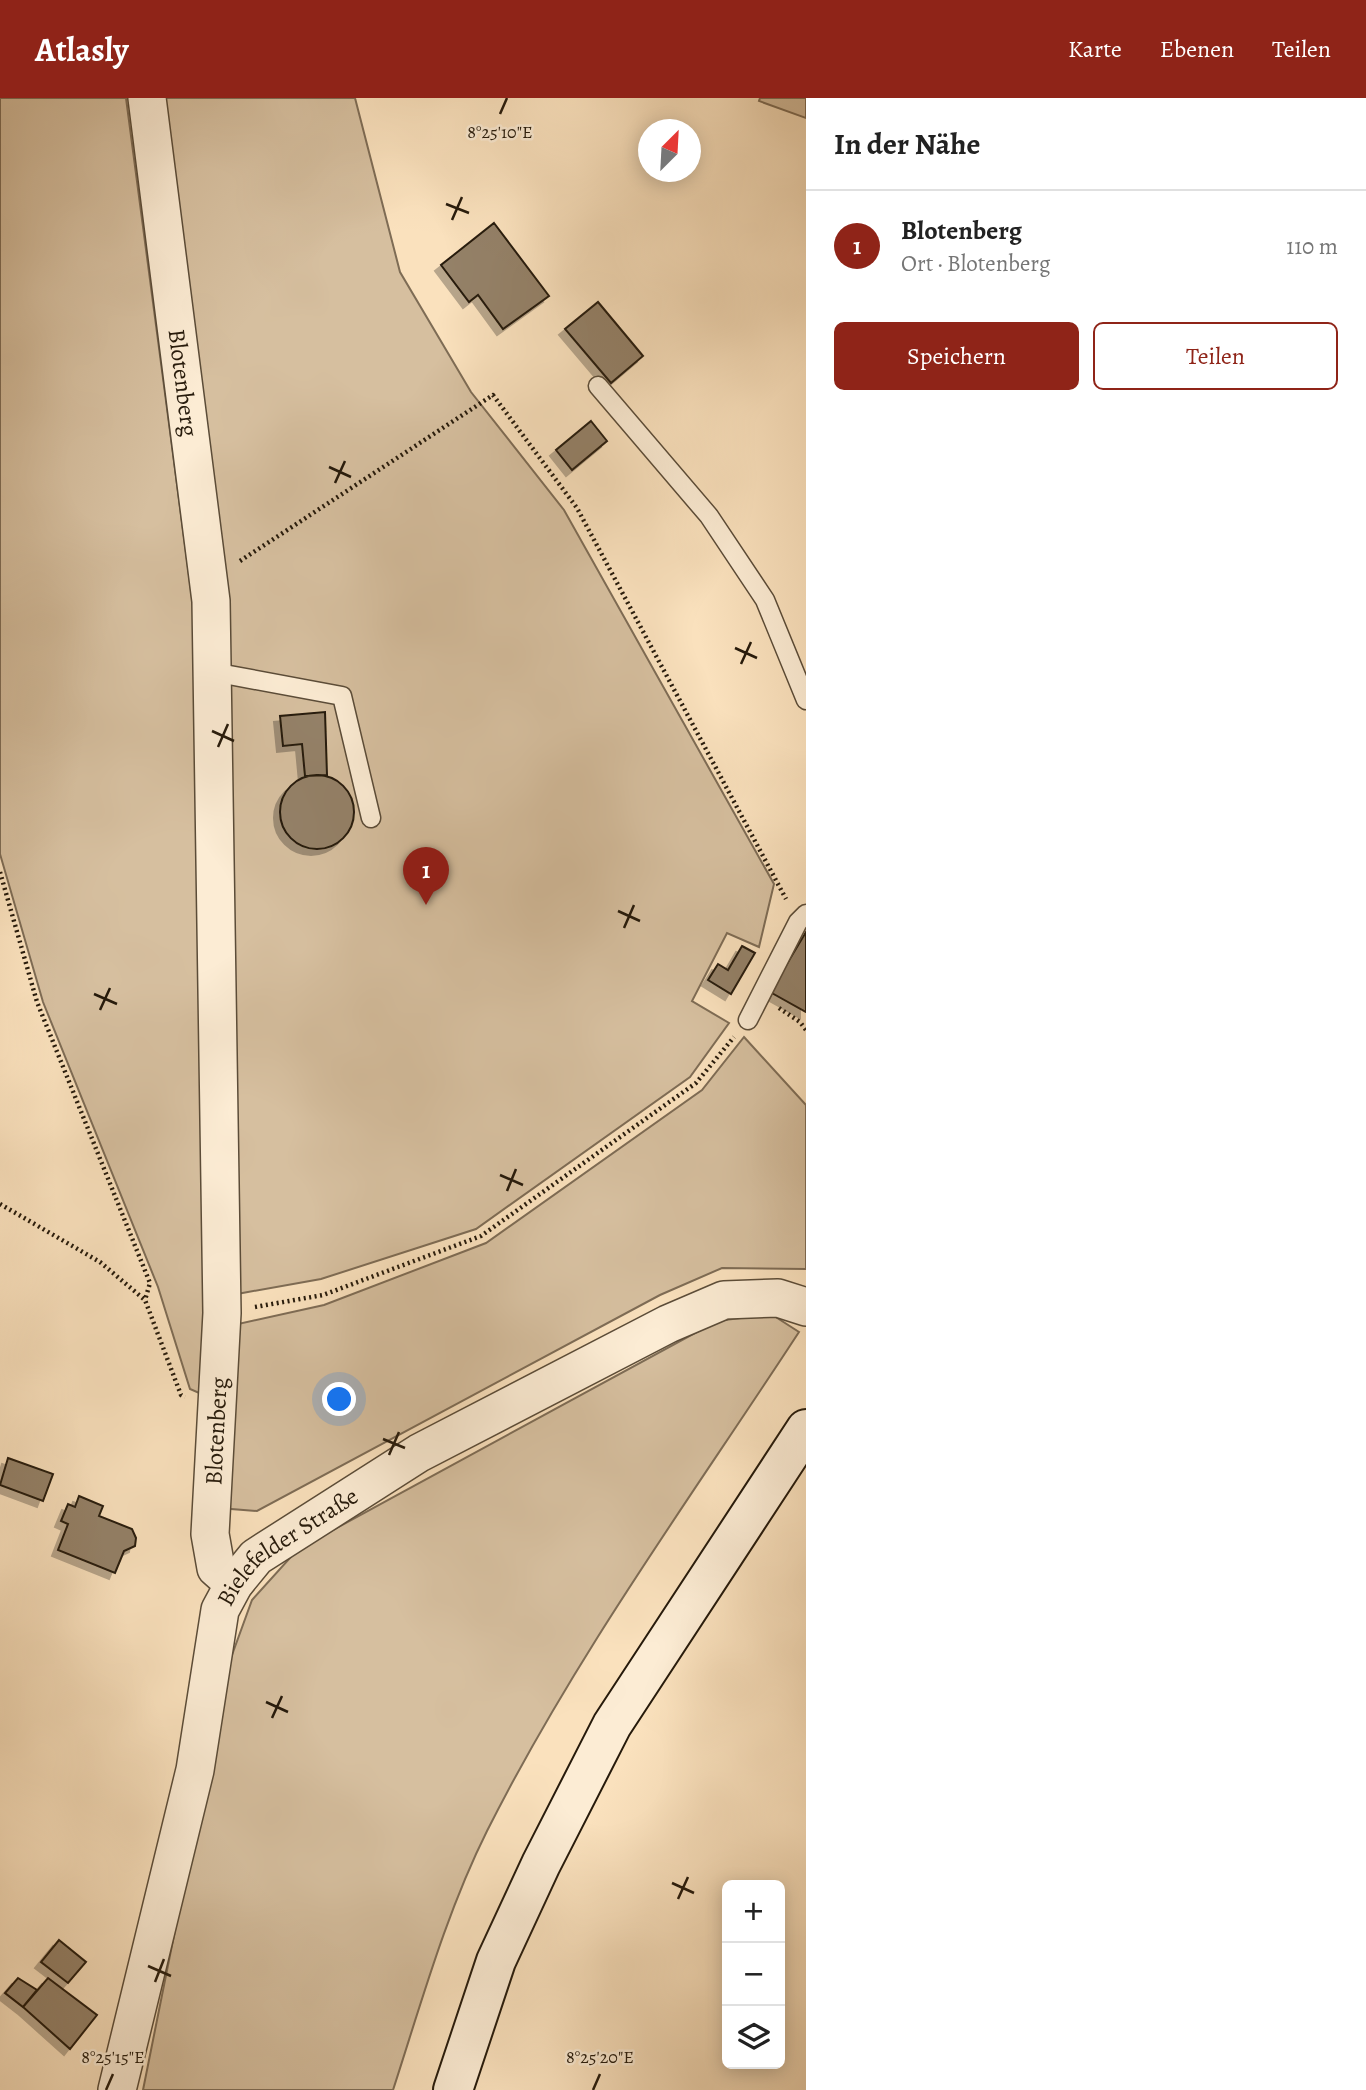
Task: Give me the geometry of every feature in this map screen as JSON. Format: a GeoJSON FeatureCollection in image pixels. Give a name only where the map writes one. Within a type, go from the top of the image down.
{"type":"FeatureCollection","features":[{"type":"Feature","properties":{"kind":"main road"},"geometry":{"type":"LineString","coordinates":[[453,2090],[496,1961],[541,1864],[612,1726],[806,1429]]}},
{"type":"Feature","properties":{"kind":"street","name":"Blotenberg"},"geometry":{"type":"LineString","coordinates":[[147,98],[208,565],[213,672],[222,1312],[209,1534],[216,1568],[234,1584]]}},
{"type":"Feature","properties":{"kind":"street","name":"Bielefelder Straße"},"geometry":{"type":"LineString","coordinates":[[117,2090],[195,1770],[220,1611],[234,1584],[256,1557],[419,1453],[668,1324],[724,1300],[778,1298],[806,1307]]}},
{"type":"Feature","properties":{"kind":"lane"},"geometry":{"type":"LineString","coordinates":[[598,386],[709,516],[765,600],[806,700]]}},
{"type":"Feature","properties":{"kind":"lane"},"geometry":{"type":"LineString","coordinates":[[213,672],[342,696],[371,818]]}},
{"type":"Feature","properties":{"kind":"lane"},"geometry":{"type":"LineString","coordinates":[[748,1020],[802,918]]}},
{"type":"Feature","properties":{"kind":"path"},"geometry":{"type":"LineString","coordinates":[[208,565],[238,562],[493,395],[577,508],[802,918]]}},
{"type":"Feature","properties":{"kind":"path"},"geometry":{"type":"LineString","coordinates":[[0,872],[37,1002],[150,1283],[145,1300]]}},
{"type":"Feature","properties":{"kind":"path"},"geometry":{"type":"LineString","coordinates":[[760,997],[800,1022],[806,1030]]}},
{"type":"Feature","properties":{"kind":"path"},"geometry":{"type":"LineString","coordinates":[[222,1312],[324,1295],[481,1236],[696,1083],[748,1020]]}},
{"type":"Feature","properties":{"kind":"path"},"geometry":{"type":"LineString","coordinates":[[0,1204],[100,1262],[145,1300],[181,1395],[217,1420]]}},
{"type":"Feature","properties":{"kind":"shaded area"},"geometry":{"type":"Polygon","coordinates":[[[0,98],[126,98],[194,613],[206,1396],[190,1389],[158,1287],[43,1002],[0,854],[0,98]]]}},
{"type":"Feature","properties":{"kind":"shaded area"},"geometry":{"type":"Polygon","coordinates":[[[159,98],[355,98],[400,272],[471,392],[564,510],[774,884],[759,947],[727,933],[692,1001],[729,1023],[690,1077],[476,1229],[321,1279],[237,1294],[222,550],[159,98]]]}},
{"type":"Feature","properties":{"kind":"shaded area"},"geometry":{"type":"Polygon","coordinates":[[[760,98],[806,98],[806,118],[759,101],[760,98]]]}},
{"type":"Feature","properties":{"kind":"shaded area"},"geometry":{"type":"Polygon","coordinates":[[[744,1037],[806,1105],[806,1269],[722,1268],[660,1295],[257,1511],[219,1508],[229,1326],[324,1305],[486,1243],[702,1090],[744,1037]]]}},
{"type":"Feature","properties":{"kind":"shaded area"},"geometry":{"type":"Polygon","coordinates":[[[771,1314],[799,1332],[596,1639],[521,1766],[487,1831],[459,1894],[393,2090],[143,2090],[228,1666],[252,1600],[298,1549],[717,1321],[771,1314]]]}},
{"type":"Feature","properties":{"kind":"building"},"geometry":{"type":"Polygon","coordinates":[[[494,223],[549,296],[503,329],[478,295],[469,302],[441,265],[494,223]]]}},
{"type":"Feature","properties":{"kind":"building"},"geometry":{"type":"Polygon","coordinates":[[[598,302],[643,356],[611,383],[565,329],[598,302]]]}},
{"type":"Feature","properties":{"kind":"building"},"geometry":{"type":"Polygon","coordinates":[[[591,421],[607,441],[572,470],[556,450],[591,421]]]}},
{"type":"Feature","properties":{"kind":"building"},"geometry":{"type":"Polygon","coordinates":[[[325,712],[327,775],[305,776],[302,744],[283,746],[280,716],[325,712]]]}},
{"type":"Feature","properties":{"kind":"building"},"geometry":{"type":"Polygon","coordinates":[[[317,775],[331,778],[343,786],[351,798],[354,812],[351,826],[343,838],[331,846],[317,849],[303,846],[291,838],[283,826],[280,812],[283,798],[291,786],[303,778],[317,775]]]}},
{"type":"Feature","properties":{"kind":"building"},"geometry":{"type":"Polygon","coordinates":[[[806,932],[806,1012],[770,992],[806,932]]]}},
{"type":"Feature","properties":{"kind":"building"},"geometry":{"type":"Polygon","coordinates":[[[742,946],[755,953],[731,994],[708,980],[718,964],[728,970],[742,946]]]}},
{"type":"Feature","properties":{"kind":"building"},"geometry":{"type":"Polygon","coordinates":[[[8,1458],[53,1474],[43,1501],[0,1485],[8,1458]]]}},
{"type":"Feature","properties":{"kind":"building"},"geometry":{"type":"Polygon","coordinates":[[[79,1496],[103,1506],[99,1516],[132,1529],[136,1538],[135,1546],[124,1551],[115,1573],[58,1550],[68,1524],[61,1521],[68,1504],[75,1507],[79,1496]]]}},
{"type":"Feature","properties":{"kind":"building"},"geometry":{"type":"Polygon","coordinates":[[[59,1940],[86,1962],[68,1983],[41,1962],[59,1940]]]}},
{"type":"Feature","properties":{"kind":"building"},"geometry":{"type":"Polygon","coordinates":[[[18,1978],[37,1990],[23,2007],[5,1993],[18,1978]]]}},
{"type":"Feature","properties":{"kind":"building"},"geometry":{"type":"Polygon","coordinates":[[[48,1978],[97,2015],[70,2049],[23,2007],[48,1978]]]}},
{"type":"Feature","properties":{"kind":"place","name":"Blotenberg"},"geometry":{"type":"Point","coordinates":[426,905]}}]}
